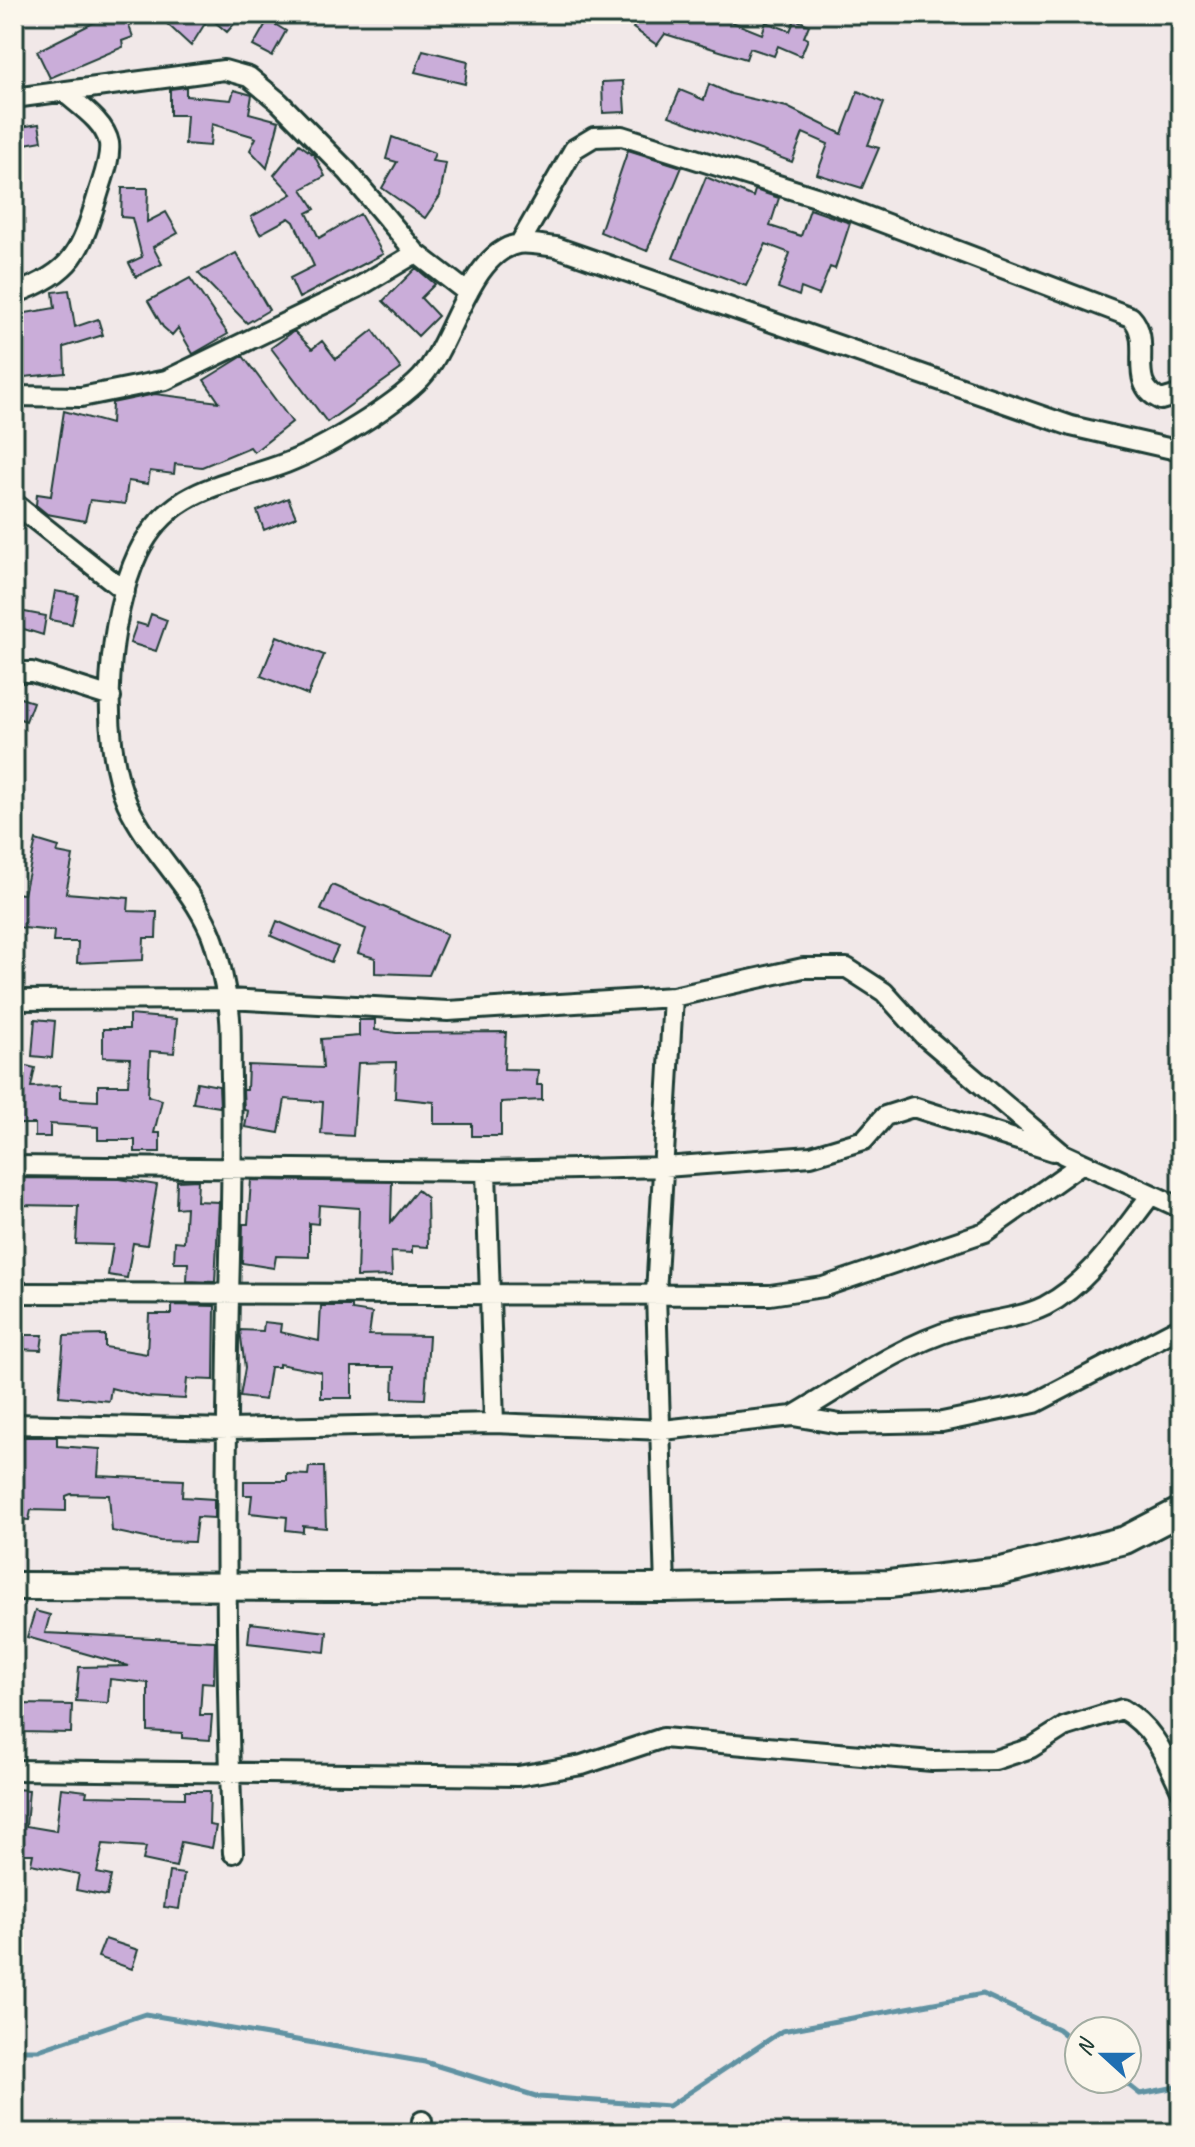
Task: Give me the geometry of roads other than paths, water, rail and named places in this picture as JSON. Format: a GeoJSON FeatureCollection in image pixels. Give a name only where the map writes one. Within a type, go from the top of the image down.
{"type":"FeatureCollection","features":[{"type":"Feature","properties":{"kind":"street"},"geometry":{"type":"LineString","coordinates":[[14,98],[224,70],[249,77],[348,172],[416,253],[468,293]]}},
{"type":"Feature","properties":{"kind":"street"},"geometry":{"type":"LineString","coordinates":[[14,294],[59,272],[74,257],[82,245],[105,172],[109,145],[104,131],[65,93]]}},
{"type":"Feature","properties":{"kind":"street"},"geometry":{"type":"LineString","coordinates":[[520,243],[574,149],[594,137],[622,136],[816,197],[1131,317],[1139,326],[1143,339],[1139,364],[1145,388],[1161,400],[1181,394]]}},
{"type":"Feature","properties":{"kind":"street"},"geometry":{"type":"LineString","coordinates":[[233,1853],[229,1772],[228,1429],[234,1169],[228,999],[209,930],[150,843],[126,800],[110,738],[111,697],[125,591],[138,554],[156,524],[188,496],[290,462],[363,422],[421,378],[447,338],[468,293],[496,253],[520,243],[556,247],[1071,426],[1181,451]]}},
{"type":"Feature","properties":{"kind":"street"},"geometry":{"type":"LineString","coordinates":[[14,396],[81,397],[166,380],[357,288],[416,253]]}},
{"type":"Feature","properties":{"kind":"street"},"geometry":{"type":"LineString","coordinates":[[14,503],[125,591]]}},
{"type":"Feature","properties":{"kind":"street"},"geometry":{"type":"LineString","coordinates":[[14,672],[32,672],[111,697]]}},
{"type":"Feature","properties":{"kind":"street"},"geometry":{"type":"LineString","coordinates":[[14,1000],[228,999],[448,1011],[673,997],[803,968],[847,968],[884,992],[923,1035],[1063,1154],[1181,1208]]}},
{"type":"Feature","properties":{"kind":"street"},"geometry":{"type":"LineString","coordinates":[[665,1588],[663,1430],[656,1294],[673,997]]}},
{"type":"Feature","properties":{"kind":"street"},"geometry":{"type":"LineString","coordinates":[[14,1166],[486,1171],[665,1167],[811,1156],[864,1140],[885,1116],[913,1107],[1063,1154]]}},
{"type":"Feature","properties":{"kind":"street"},"geometry":{"type":"LineString","coordinates":[[14,1293],[770,1295],[823,1287],[985,1232],[1081,1164]]}},
{"type":"Feature","properties":{"kind":"street"},"geometry":{"type":"LineString","coordinates":[[486,1171],[487,1293],[494,1423]]}},
{"type":"Feature","properties":{"kind":"street"},"geometry":{"type":"LineString","coordinates":[[793,1416],[897,1355],[956,1329],[1006,1320],[1047,1305],[1093,1268],[1151,1195]]}},
{"type":"Feature","properties":{"kind":"street"},"geometry":{"type":"LineString","coordinates":[[14,1424],[228,1429],[494,1423],[663,1430],[793,1416],[840,1424],[942,1422],[1035,1403],[1181,1327]]}},
{"type":"Feature","properties":{"kind":"street"},"geometry":{"type":"LineString","coordinates":[[14,1586],[665,1588],[889,1584],[1001,1571],[1125,1540],[1181,1511]]}},
{"type":"Feature","properties":{"kind":"street"},"geometry":{"type":"LineString","coordinates":[[14,1770],[518,1776],[582,1765],[663,1738],[932,1761],[995,1760],[1031,1748],[1064,1727],[1122,1709],[1156,1736],[1181,1790]]}},
{"type":"Feature","properties":{"kind":"waterway"},"geometry":{"type":"LineString","coordinates":[[14,2050],[39,2050],[145,2014],[425,2062],[539,2097],[669,2106],[782,2031],[983,1994],[1063,2033]]}},
{"type":"Feature","properties":{"kind":"waterway"},"geometry":{"type":"LineString","coordinates":[[1143,2093],[1181,2086]]}}]}
